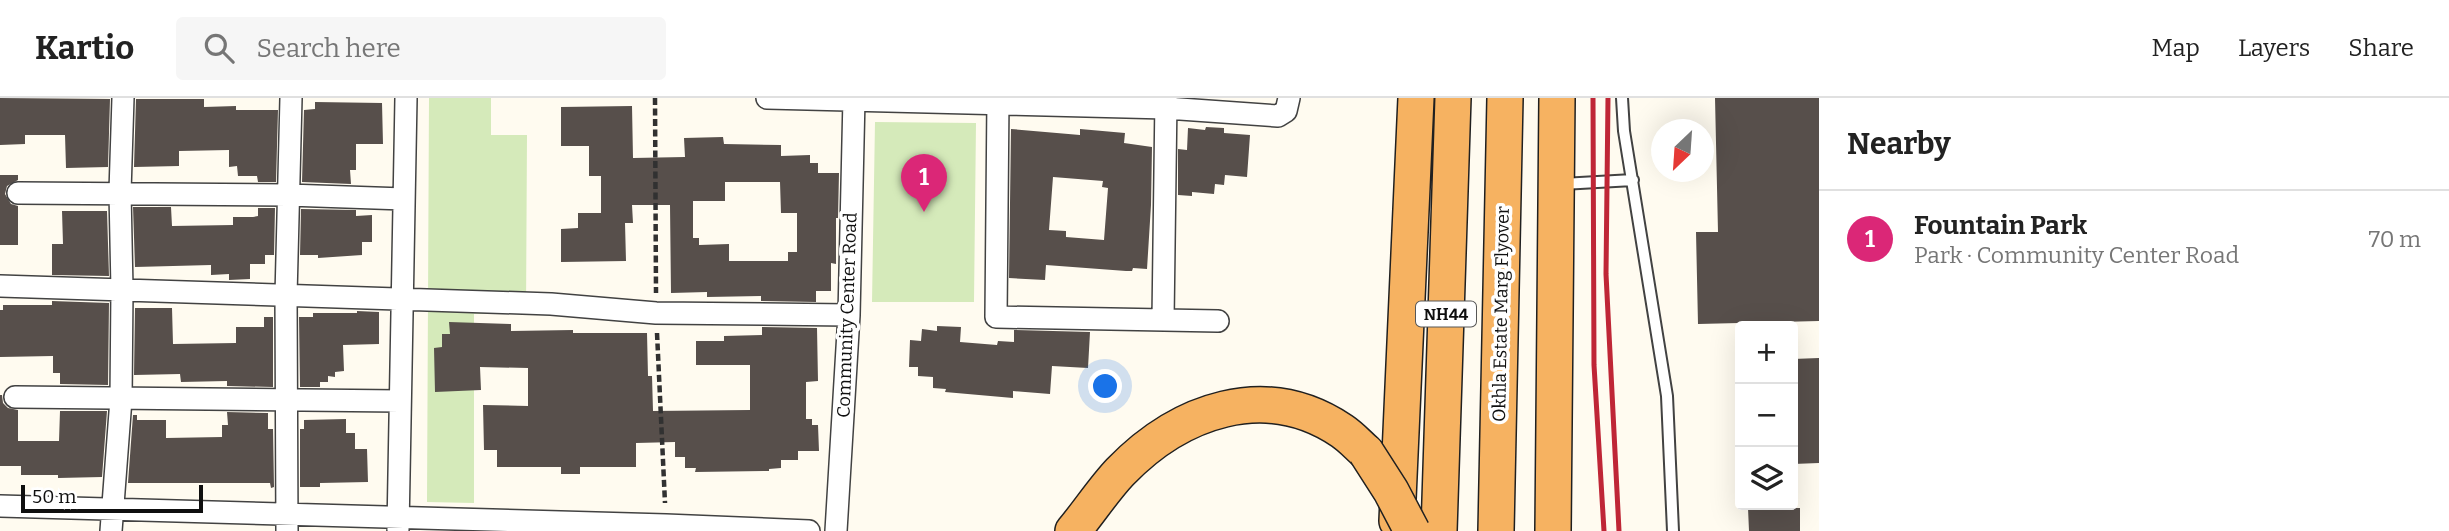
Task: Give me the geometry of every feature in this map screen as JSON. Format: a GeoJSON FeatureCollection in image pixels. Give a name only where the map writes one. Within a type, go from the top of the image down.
{"type":"FeatureCollection","features":[{"type":"Feature","properties":{"kind":"highway"},"geometry":{"type":"LineString","coordinates":[[1397,531],[1416,98]]}},
{"type":"Feature","properties":{"kind":"highway","name":"NH44"},"geometry":{"type":"LineString","coordinates":[[1439,531],[1453,98]]}},
{"type":"Feature","properties":{"kind":"highway","name":"Okhla Estate Marg Flyover"},"geometry":{"type":"LineString","coordinates":[[1496,531],[1505,98]]}},
{"type":"Feature","properties":{"kind":"highway"},"geometry":{"type":"LineString","coordinates":[[1553,531],[1557,98]]}},
{"type":"Feature","properties":{"kind":"highway"},"geometry":{"type":"LineString","coordinates":[[1073,531],[1121,472],[1162,437],[1189,420],[1219,409],[1240,406],[1283,407],[1314,416],[1342,431],[1366,452],[1412,531]]}},
{"type":"Feature","properties":{"kind":"street"},"geometry":{"type":"LineString","coordinates":[[111,531],[121,398],[120,192],[123,98]]}},
{"type":"Feature","properties":{"kind":"street"},"geometry":{"type":"LineString","coordinates":[[287,522],[286,296],[291,98]]}},
{"type":"Feature","properties":{"kind":"street"},"geometry":{"type":"LineString","coordinates":[[398,524],[406,98]]}},
{"type":"Feature","properties":{"kind":"street"},"geometry":{"type":"LineString","coordinates":[[767,98],[1166,103],[1278,116],[1286,111],[1289,98]]}},
{"type":"Feature","properties":{"kind":"street","name":"Community Center Road"},"geometry":{"type":"LineString","coordinates":[[836,531],[849,315],[854,99]]}},
{"type":"Feature","properties":{"kind":"street"},"geometry":{"type":"LineString","coordinates":[[998,101],[996,317],[1218,321]]}},
{"type":"Feature","properties":{"kind":"street"},"geometry":{"type":"LineString","coordinates":[[1163,320],[1166,103]]}},
{"type":"Feature","properties":{"kind":"street"},"geometry":{"type":"LineString","coordinates":[[18,193],[120,192],[404,199]]}},
{"type":"Feature","properties":{"kind":"street"},"geometry":{"type":"LineString","coordinates":[[0,286],[551,304],[656,313],[849,315]]}},
{"type":"Feature","properties":{"kind":"street"},"geometry":{"type":"LineString","coordinates":[[15,397],[400,401]]}},
{"type":"Feature","properties":{"kind":"street"},"geometry":{"type":"LineString","coordinates":[[0,506],[111,509],[287,522],[809,531]]}},
{"type":"Feature","properties":{"kind":"lane"},"geometry":{"type":"LineString","coordinates":[[1622,98],[1624,131],[1667,396],[1673,531]]}},
{"type":"Feature","properties":{"kind":"lane"},"geometry":{"type":"LineString","coordinates":[[1556,184],[1633,180]]}},
{"type":"Feature","properties":{"kind":"green space"},"geometry":{"type":"Polygon","coordinates":[[[429,98],[491,98],[491,135],[527,135],[526,314],[474,314],[474,503],[427,502],[429,98]]]}},
{"type":"Feature","properties":{"kind":"green space"},"geometry":{"type":"Polygon","coordinates":[[[875,122],[976,123],[974,302],[872,302],[875,122]]]}},
{"type":"Feature","properties":{"kind":"building"},"geometry":{"type":"Polygon","coordinates":[[[0,98],[110,99],[108,167],[66,168],[65,135],[25,135],[25,144],[0,145],[0,98]]]}},
{"type":"Feature","properties":{"kind":"building"},"geometry":{"type":"Polygon","coordinates":[[[1715,98],[1819,98],[1819,321],[1698,324],[1696,232],[1718,232],[1715,98]]]}},
{"type":"Feature","properties":{"kind":"building"},"geometry":{"type":"Polygon","coordinates":[[[136,99],[204,99],[204,107],[236,106],[236,110],[278,110],[276,182],[258,182],[257,176],[238,176],[237,166],[229,167],[229,150],[179,151],[179,166],[134,167],[136,99]]]}},
{"type":"Feature","properties":{"kind":"building"},"geometry":{"type":"Polygon","coordinates":[[[315,102],[382,103],[383,144],[356,144],[356,170],[350,170],[351,184],[302,182],[304,110],[315,109],[315,102]]]}},
{"type":"Feature","properties":{"kind":"building"},"geometry":{"type":"Polygon","coordinates":[[[632,106],[633,158],[685,157],[684,138],[723,137],[724,144],[781,145],[781,156],[810,155],[810,163],[818,163],[818,173],[839,173],[836,264],[831,263],[831,291],[816,291],[816,302],[761,301],[761,296],[707,297],[707,292],[671,293],[670,205],[632,205],[633,223],[625,223],[626,261],[561,262],[561,229],[578,228],[578,213],[601,213],[601,176],[589,176],[589,146],[561,146],[561,107],[632,106]],[[725,182],[725,201],[693,201],[693,238],[699,238],[699,245],[729,244],[729,261],[788,261],[788,252],[797,252],[797,213],[781,213],[780,182],[725,182]]]}},
{"type":"Feature","properties":{"kind":"building"},"geometry":{"type":"Polygon","coordinates":[[[1206,127],[1224,128],[1224,133],[1250,135],[1247,177],[1225,175],[1224,185],[1215,184],[1214,194],[1192,192],[1192,196],[1178,195],[1178,149],[1187,150],[1188,128],[1205,130],[1206,127]]]}},
{"type":"Feature","properties":{"kind":"building"},"geometry":{"type":"Polygon","coordinates":[[[1011,129],[1080,135],[1080,129],[1125,133],[1124,143],[1152,147],[1147,269],[1133,268],[1132,271],[1126,271],[1046,265],[1045,280],[1009,278],[1011,129]],[[1053,177],[1049,230],[1066,231],[1066,237],[1104,240],[1108,188],[1102,187],[1103,181],[1053,177]]]}},
{"type":"Feature","properties":{"kind":"building"},"geometry":{"type":"Polygon","coordinates":[[[0,175],[18,175],[18,180],[7,186],[5,194],[11,204],[18,206],[18,245],[0,245],[0,175]]]}},
{"type":"Feature","properties":{"kind":"building"},"geometry":{"type":"Polygon","coordinates":[[[133,207],[171,207],[172,226],[233,225],[233,217],[258,216],[258,208],[275,208],[274,255],[265,255],[265,264],[250,264],[250,279],[229,280],[229,274],[211,275],[211,265],[135,267],[133,207]]]}},
{"type":"Feature","properties":{"kind":"building"},"geometry":{"type":"Polygon","coordinates":[[[301,209],[356,210],[356,216],[372,215],[372,242],[362,242],[362,255],[318,258],[318,255],[300,255],[301,209]]]}},
{"type":"Feature","properties":{"kind":"building"},"geometry":{"type":"Polygon","coordinates":[[[62,211],[107,211],[109,276],[52,275],[52,244],[63,244],[62,211]]]}},
{"type":"Feature","properties":{"kind":"building"},"geometry":{"type":"Polygon","coordinates":[[[52,301],[109,303],[108,385],[60,384],[60,373],[53,373],[53,356],[0,357],[0,310],[3,310],[3,305],[52,305],[52,301]]]}},
{"type":"Feature","properties":{"kind":"building"},"geometry":{"type":"Polygon","coordinates":[[[135,308],[172,308],[173,344],[236,343],[236,327],[264,327],[264,317],[273,317],[273,387],[227,386],[227,381],[181,382],[180,374],[134,375],[135,308]]]}},
{"type":"Feature","properties":{"kind":"building"},"geometry":{"type":"Polygon","coordinates":[[[379,312],[379,344],[343,345],[344,371],[335,372],[335,377],[328,376],[328,382],[320,382],[320,387],[300,387],[299,317],[313,317],[313,313],[379,312]]]}},
{"type":"Feature","properties":{"kind":"building"},"geometry":{"type":"Polygon","coordinates":[[[449,322],[511,324],[511,331],[647,333],[648,376],[652,376],[653,411],[750,410],[750,365],[696,365],[696,341],[724,341],[724,336],[762,335],[762,327],[817,328],[818,381],[806,382],[806,419],[812,419],[812,425],[818,425],[819,451],[798,451],[798,460],[781,460],[781,468],[769,471],[695,472],[696,468],[685,468],[685,457],[675,457],[675,442],[636,443],[636,467],[580,467],[580,474],[561,474],[561,467],[497,467],[497,450],[484,450],[483,405],[528,406],[528,368],[480,367],[481,390],[435,392],[434,348],[442,347],[442,334],[450,334],[449,322]]]}},
{"type":"Feature","properties":{"kind":"building"},"geometry":{"type":"Polygon","coordinates":[[[937,326],[961,327],[960,342],[997,345],[998,341],[1014,342],[1014,330],[1090,332],[1088,368],[1052,366],[1050,394],[1013,391],[1013,398],[945,392],[946,389],[933,388],[933,377],[918,376],[918,367],[909,367],[910,340],[921,341],[922,329],[937,331],[937,326]]]}},
{"type":"Feature","properties":{"kind":"building"},"geometry":{"type":"Polygon","coordinates":[[[1819,358],[1819,463],[1798,464],[1798,359],[1819,358]]]}},
{"type":"Feature","properties":{"kind":"building"},"geometry":{"type":"Polygon","coordinates":[[[0,395],[8,408],[18,410],[18,441],[59,441],[60,411],[107,411],[102,477],[21,475],[21,466],[0,466],[0,395]]]}},
{"type":"Feature","properties":{"kind":"building"},"geometry":{"type":"Polygon","coordinates":[[[227,412],[268,413],[268,429],[273,429],[274,487],[271,488],[270,483],[128,483],[133,415],[137,415],[137,420],[166,420],[166,438],[222,437],[222,425],[228,425],[227,412]]]}},
{"type":"Feature","properties":{"kind":"building"},"geometry":{"type":"Polygon","coordinates":[[[346,419],[346,433],[355,433],[355,449],[367,449],[368,482],[320,483],[320,487],[300,487],[300,429],[304,429],[304,420],[346,419]]]}},
{"type":"Feature","properties":{"kind":"building"},"geometry":{"type":"Polygon","coordinates":[[[1800,508],[1800,531],[1749,531],[1748,510],[1800,508]]]}},
{"type":"Feature","properties":{"kind":"railway"},"geometry":{"type":"LineString","coordinates":[[1593,98],[1594,365],[1604,531]]}},
{"type":"Feature","properties":{"kind":"railway"},"geometry":{"type":"LineString","coordinates":[[1608,98],[1606,274],[1619,531]]}},
{"type":"Feature","properties":{"kind":"place","name":"Fountain Park"},"geometry":{"type":"Point","coordinates":[924,212]}}]}
